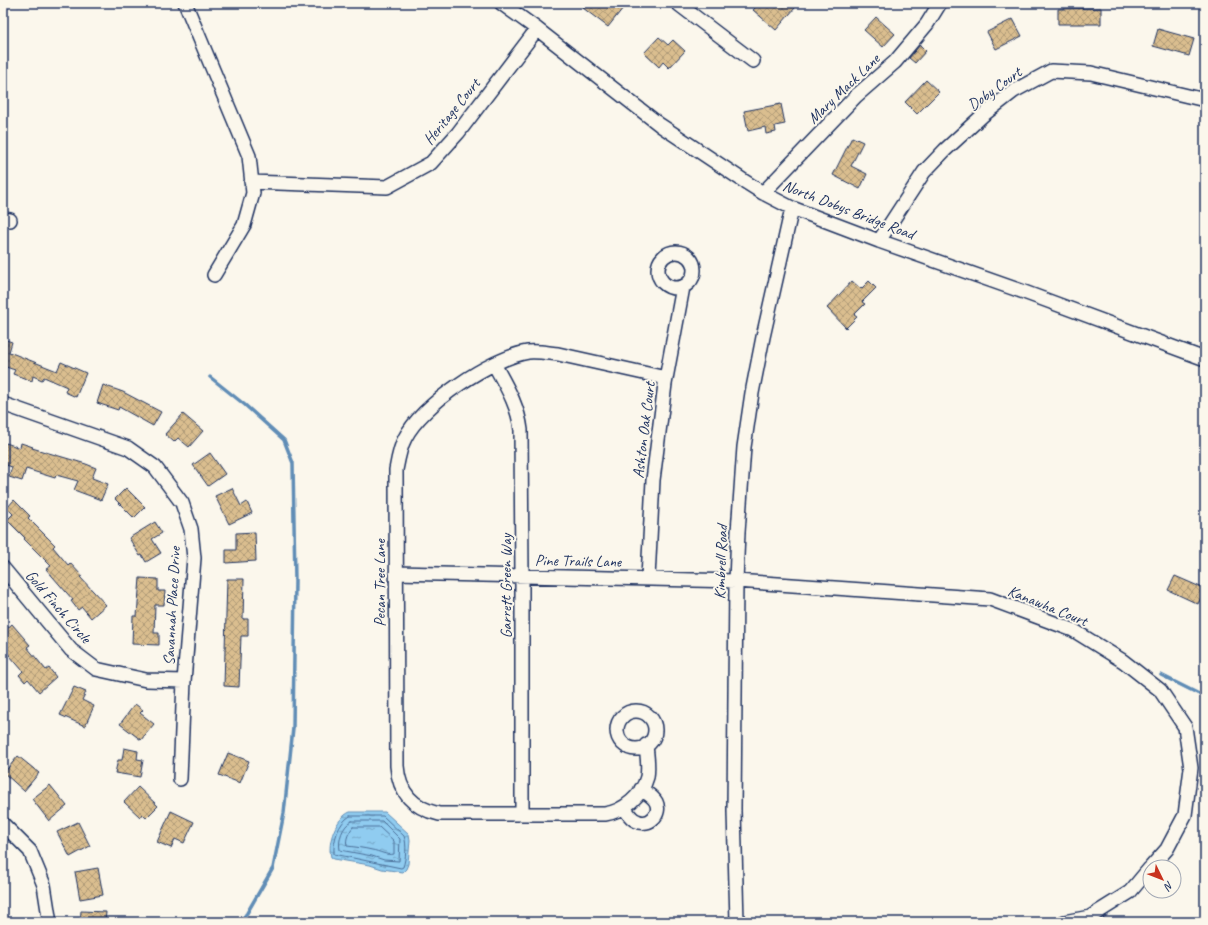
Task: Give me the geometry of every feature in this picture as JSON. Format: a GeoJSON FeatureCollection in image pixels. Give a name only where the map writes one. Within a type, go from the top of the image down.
{"type":"FeatureCollection","features":[{"type":"Feature","properties":{"kind":"street"},"geometry":{"type":"LineString","coordinates":[[185,3],[248,156],[253,193],[244,226],[214,275]]}},
{"type":"Feature","properties":{"kind":"street","name":"North Dobys Bridge Road"},"geometry":{"type":"LineString","coordinates":[[501,3],[537,28],[660,125],[763,193],[792,208],[879,241],[1024,292],[1205,360]]}},
{"type":"Feature","properties":{"kind":"street"},"geometry":{"type":"LineString","coordinates":[[677,3],[753,61]]}},
{"type":"Feature","properties":{"kind":"street","name":"Mary Mack Lane"},"geometry":{"type":"LineString","coordinates":[[763,193],[856,96],[895,62],[927,24],[940,3]]}},
{"type":"Feature","properties":{"kind":"street","name":"Heritage Court"},"geometry":{"type":"LineString","coordinates":[[251,182],[387,187],[431,162],[437,157],[458,133],[537,28]]}},
{"type":"Feature","properties":{"kind":"street","name":"Doby Court"},"geometry":{"type":"LineString","coordinates":[[879,241],[924,172],[945,150],[982,116],[1014,91],[1051,71],[1091,73],[1205,100]]}},
{"type":"Feature","properties":{"kind":"street","name":"Kimbrell Road"},"geometry":{"type":"LineString","coordinates":[[737,922],[734,812],[736,580],[744,447],[752,393],[763,338],[792,208]]}},
{"type":"Feature","properties":{"kind":"street","name":"Ashton Oak Court"},"geometry":{"type":"LineString","coordinates":[[648,578],[653,480],[666,378],[683,287]]}},
{"type":"Feature","properties":{"kind":"street","name":"Pecan Tree Lane"},"geometry":{"type":"LineString","coordinates":[[646,746],[648,766],[641,790],[636,797],[624,807],[613,813],[439,814],[429,812],[413,803],[403,791],[398,776],[397,766],[396,470],[404,438],[412,426],[436,401],[468,379],[494,364],[511,357],[528,352],[558,354],[666,378]]}},
{"type":"Feature","properties":{"kind":"street","name":"Garrett Green Way"},"geometry":{"type":"LineString","coordinates":[[494,364],[516,405],[520,424],[522,576],[522,814]]}},
{"type":"Feature","properties":{"kind":"street","name":"Savannah Place Drive"},"geometry":{"type":"LineString","coordinates":[[3,404],[128,448],[155,466],[182,503],[191,529],[194,558],[184,681],[180,779]]}},
{"type":"Feature","properties":{"kind":"street","name":"Gold Finch Circle"},"geometry":{"type":"LineString","coordinates":[[3,568],[71,650],[96,669],[146,680],[184,681]]}},
{"type":"Feature","properties":{"kind":"street","name":"Pine Trails Lane"},"geometry":{"type":"LineString","coordinates":[[396,573],[736,580]]}},
{"type":"Feature","properties":{"kind":"street","name":"Kanawha Court"},"geometry":{"type":"LineString","coordinates":[[736,580],[990,599],[1073,630],[1124,661],[1160,690],[1185,727],[1191,768],[1185,815],[1167,849],[1159,859]]}},
{"type":"Feature","properties":{"kind":"street"},"geometry":{"type":"LineString","coordinates":[[624,807],[632,817],[639,822],[644,823],[652,819],[657,812],[657,807],[653,798],[641,790]]}},
{"type":"Feature","properties":{"kind":"street"},"geometry":{"type":"LineString","coordinates":[[3,824],[30,851],[44,885],[49,917],[48,922]]}},
{"type":"Feature","properties":{"kind":"street","name":"Kanawha Court"},"geometry":{"type":"LineString","coordinates":[[1064,922],[1090,917],[1130,892],[1142,878]]}},
{"type":"Feature","properties":{"kind":"water"},"geometry":{"type":"Polygon","coordinates":[[[350,812],[385,812],[409,834],[408,864],[403,872],[334,859],[331,857],[330,844],[334,831],[341,819],[350,812]]]}},
{"type":"Feature","properties":{"kind":"building"},"geometry":{"type":"Polygon","coordinates":[[[587,3],[627,3],[608,27],[583,8],[587,3]]]}},
{"type":"Feature","properties":{"kind":"building"},"geometry":{"type":"Polygon","coordinates":[[[760,3],[789,3],[795,8],[776,30],[753,10],[760,3]]]}},
{"type":"Feature","properties":{"kind":"building"},"geometry":{"type":"Polygon","coordinates":[[[1101,8],[1101,24],[1058,24],[1058,9],[1101,8]]]}},
{"type":"Feature","properties":{"kind":"building"},"geometry":{"type":"Polygon","coordinates":[[[876,17],[895,34],[883,47],[864,30],[876,17]]]}},
{"type":"Feature","properties":{"kind":"building"},"geometry":{"type":"Polygon","coordinates":[[[1013,19],[1022,36],[996,49],[987,32],[1013,19]]]}},
{"type":"Feature","properties":{"kind":"building"},"geometry":{"type":"Polygon","coordinates":[[[1158,29],[1194,39],[1189,56],[1153,46],[1158,29]]]}},
{"type":"Feature","properties":{"kind":"building"},"geometry":{"type":"Polygon","coordinates":[[[659,37],[668,45],[673,40],[685,51],[669,68],[663,62],[659,67],[644,53],[659,37]]]}},
{"type":"Feature","properties":{"kind":"building"},"geometry":{"type":"Polygon","coordinates":[[[920,45],[926,51],[915,63],[909,58],[920,45]]]}},
{"type":"Feature","properties":{"kind":"building"},"geometry":{"type":"Polygon","coordinates":[[[926,80],[939,92],[917,114],[905,102],[926,80]]]}},
{"type":"Feature","properties":{"kind":"building"},"geometry":{"type":"Polygon","coordinates":[[[781,104],[785,124],[775,126],[776,132],[766,134],[765,127],[748,131],[744,111],[781,104]]]}},
{"type":"Feature","properties":{"kind":"building"},"geometry":{"type":"Polygon","coordinates":[[[852,137],[863,142],[851,166],[867,174],[860,189],[833,175],[852,137]]]}},
{"type":"Feature","properties":{"kind":"building"},"geometry":{"type":"Polygon","coordinates":[[[852,281],[861,289],[869,281],[876,288],[862,302],[865,304],[854,315],[857,317],[846,328],[827,308],[852,281]]]}},
{"type":"Feature","properties":{"kind":"building"},"geometry":{"type":"Polygon","coordinates":[[[3,339],[12,342],[9,352],[57,371],[61,362],[86,373],[76,397],[65,392],[67,387],[44,377],[42,380],[33,376],[32,381],[13,374],[15,370],[3,366],[3,339]]]}},
{"type":"Feature","properties":{"kind":"building"},"geometry":{"type":"Polygon","coordinates":[[[103,385],[123,392],[161,412],[153,426],[119,407],[118,410],[97,403],[103,385]]]}},
{"type":"Feature","properties":{"kind":"building"},"geometry":{"type":"Polygon","coordinates":[[[183,414],[203,431],[189,447],[178,438],[174,442],[165,434],[183,414]]]}},
{"type":"Feature","properties":{"kind":"building"},"geometry":{"type":"Polygon","coordinates":[[[6,443],[20,448],[21,443],[33,447],[32,448],[96,468],[92,478],[108,484],[101,500],[74,490],[78,481],[56,475],[55,478],[26,469],[22,481],[9,477],[12,467],[3,464],[3,451],[6,443]]]}},
{"type":"Feature","properties":{"kind":"building"},"geometry":{"type":"Polygon","coordinates":[[[210,453],[225,474],[208,486],[193,465],[210,453]]]}},
{"type":"Feature","properties":{"kind":"building"},"geometry":{"type":"Polygon","coordinates":[[[126,488],[145,507],[134,518],[115,499],[126,488]]]}},
{"type":"Feature","properties":{"kind":"building"},"geometry":{"type":"Polygon","coordinates":[[[232,488],[241,506],[247,502],[252,513],[229,524],[215,496],[232,488]]]}},
{"type":"Feature","properties":{"kind":"building"},"geometry":{"type":"Polygon","coordinates":[[[14,500],[30,516],[28,518],[55,545],[53,547],[68,565],[70,563],[82,576],[80,577],[106,605],[91,618],[82,607],[78,610],[71,601],[73,600],[46,569],[51,566],[7,520],[13,514],[7,508],[14,500]]]}},
{"type":"Feature","properties":{"kind":"building"},"geometry":{"type":"Polygon","coordinates":[[[155,522],[162,533],[152,539],[161,553],[146,562],[142,555],[140,556],[129,538],[155,522]]]}},
{"type":"Feature","properties":{"kind":"building"},"geometry":{"type":"Polygon","coordinates":[[[255,532],[256,561],[226,563],[226,550],[236,550],[236,533],[255,532]]]}},
{"type":"Feature","properties":{"kind":"building"},"geometry":{"type":"Polygon","coordinates":[[[1175,576],[1205,589],[1205,600],[1201,598],[1198,604],[1168,590],[1175,576]]]}},
{"type":"Feature","properties":{"kind":"building"},"geometry":{"type":"Polygon","coordinates":[[[140,578],[158,579],[158,591],[165,591],[164,605],[155,605],[154,633],[159,633],[159,645],[132,644],[133,616],[137,616],[140,578]]]}},
{"type":"Feature","properties":{"kind":"building"},"geometry":{"type":"Polygon","coordinates":[[[227,579],[244,579],[243,619],[248,619],[248,636],[241,636],[239,687],[224,686],[227,579]]]}},
{"type":"Feature","properties":{"kind":"building"},"geometry":{"type":"Polygon","coordinates":[[[12,624],[30,645],[27,647],[46,670],[49,668],[56,677],[39,692],[28,679],[25,682],[19,675],[23,671],[3,648],[3,632],[12,624]]]}},
{"type":"Feature","properties":{"kind":"building"},"geometry":{"type":"Polygon","coordinates":[[[74,687],[86,692],[82,700],[94,706],[85,726],[60,715],[74,687]]]}},
{"type":"Feature","properties":{"kind":"building"},"geometry":{"type":"Polygon","coordinates":[[[135,704],[143,710],[140,713],[154,724],[141,740],[120,724],[135,704]]]}},
{"type":"Feature","properties":{"kind":"building"},"geometry":{"type":"Polygon","coordinates":[[[124,748],[138,751],[137,759],[143,760],[140,777],[115,773],[118,760],[122,760],[124,748]]]}},
{"type":"Feature","properties":{"kind":"building"},"geometry":{"type":"Polygon","coordinates":[[[228,753],[249,761],[240,783],[219,775],[228,753]]]}},
{"type":"Feature","properties":{"kind":"building"},"geometry":{"type":"Polygon","coordinates":[[[18,756],[39,773],[24,791],[4,773],[18,756]]]}},
{"type":"Feature","properties":{"kind":"building"},"geometry":{"type":"Polygon","coordinates":[[[50,785],[67,806],[49,821],[32,799],[50,785]]]}},
{"type":"Feature","properties":{"kind":"building"},"geometry":{"type":"Polygon","coordinates":[[[138,787],[158,806],[146,818],[142,814],[140,817],[124,802],[138,787]]]}},
{"type":"Feature","properties":{"kind":"building"},"geometry":{"type":"Polygon","coordinates":[[[171,811],[194,822],[184,843],[175,839],[171,848],[157,842],[171,811]]]}},
{"type":"Feature","properties":{"kind":"building"},"geometry":{"type":"Polygon","coordinates":[[[78,822],[90,846],[70,857],[57,832],[78,822]]]}},
{"type":"Feature","properties":{"kind":"building"},"geometry":{"type":"Polygon","coordinates":[[[98,868],[103,895],[80,899],[75,872],[98,868]]]}},
{"type":"Feature","properties":{"kind":"building"},"geometry":{"type":"Polygon","coordinates":[[[81,911],[106,912],[105,922],[80,922],[81,911]]]}},
{"type":"Feature","properties":{"kind":"waterway"},"geometry":{"type":"LineString","coordinates":[[210,377],[245,405],[284,440],[293,463],[295,581],[293,728],[284,813],[273,868],[247,913],[240,922]]}},
{"type":"Feature","properties":{"kind":"waterway"},"geometry":{"type":"LineString","coordinates":[[1161,675],[1205,698]]}}]}
